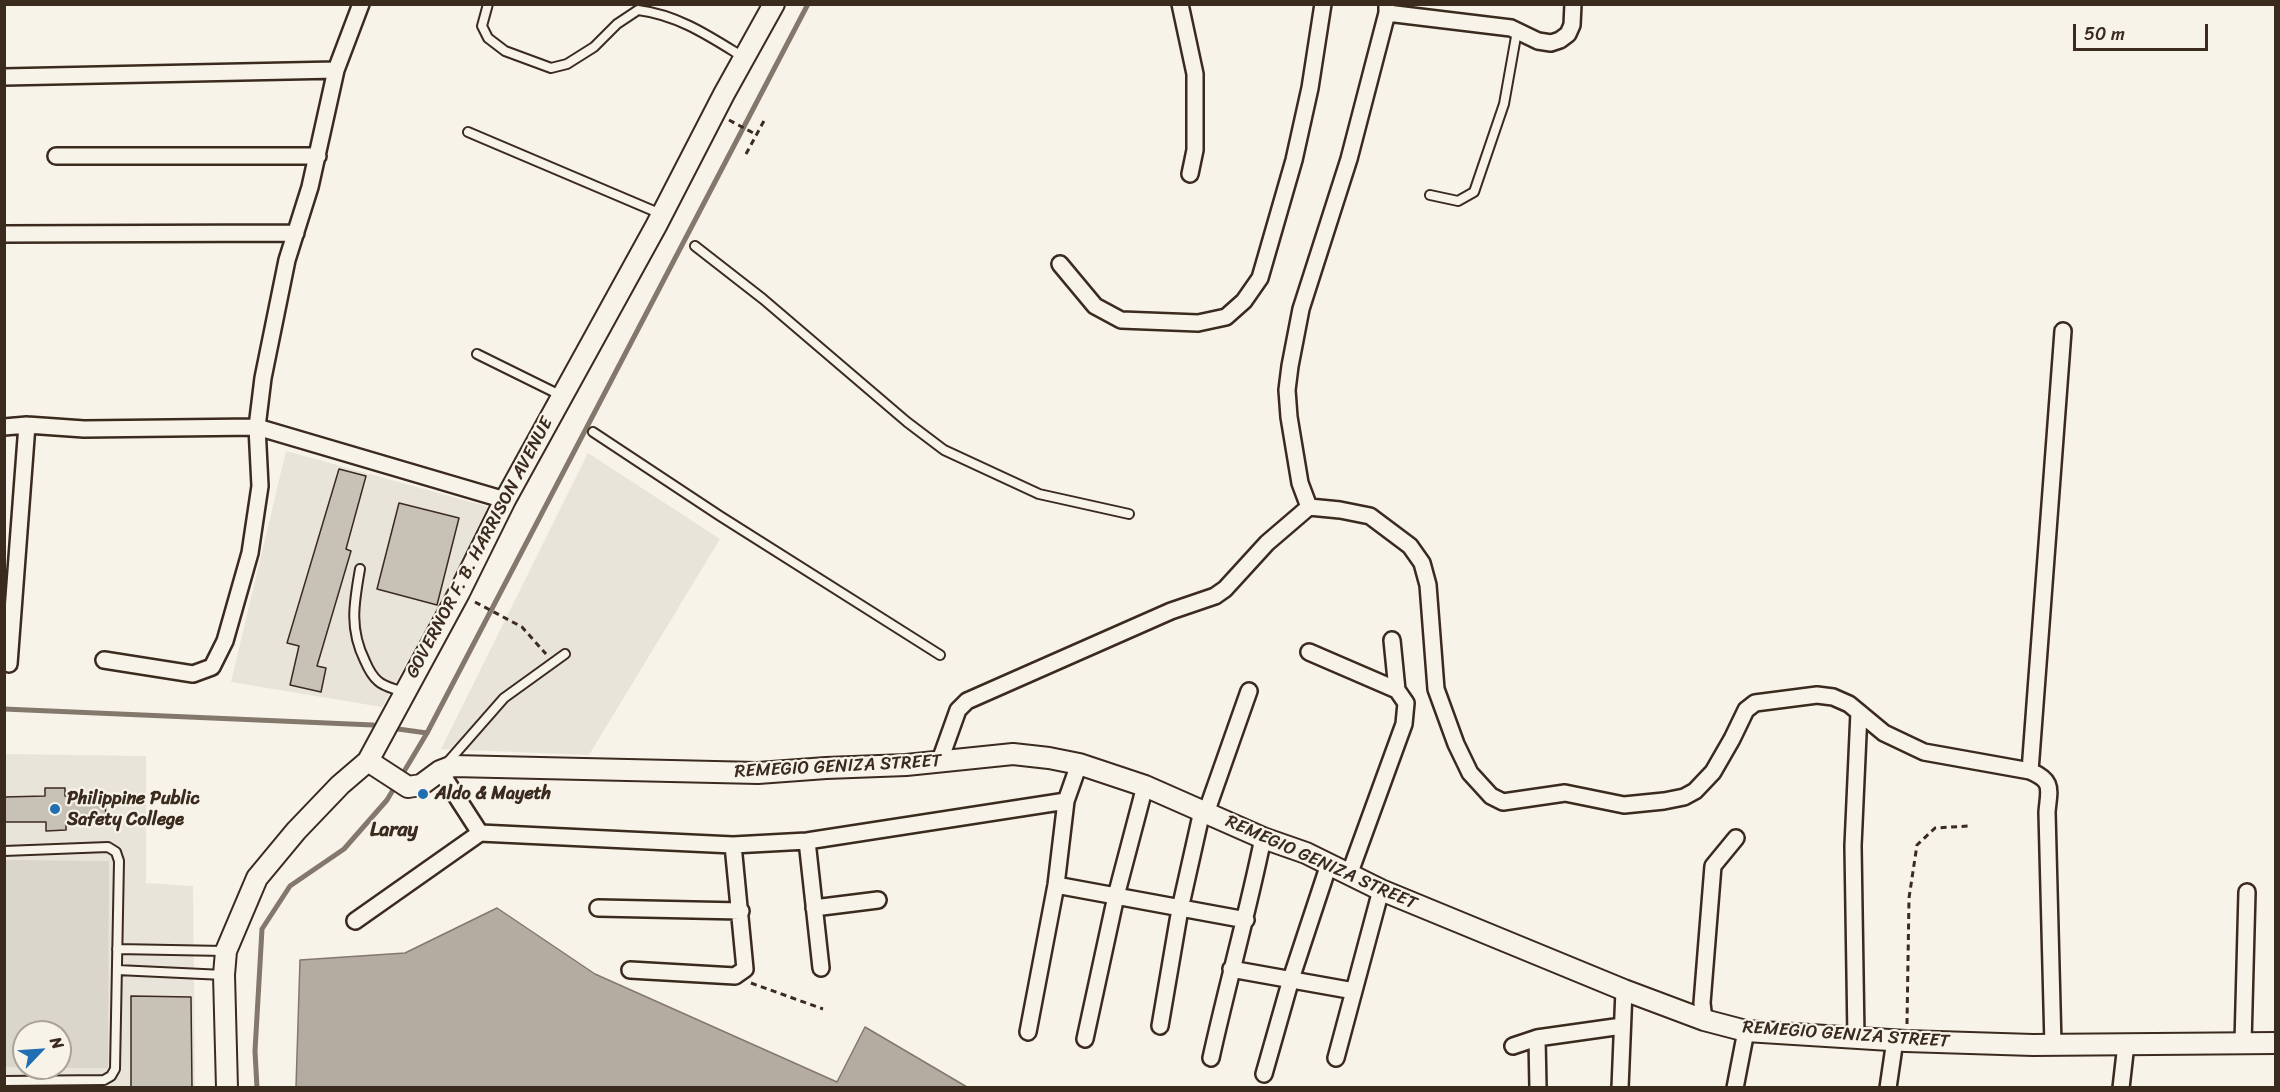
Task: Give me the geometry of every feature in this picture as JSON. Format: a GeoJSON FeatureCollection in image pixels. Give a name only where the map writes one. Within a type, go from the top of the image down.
{"type":"FeatureCollection","features":[{"type":"Feature","properties":{"kind":"street"},"geometry":{"type":"LineString","coordinates":[[104,660],[193,675],[212,667],[225,641],[250,553],[260,486],[258,427],[263,378],[287,260],[318,156],[336,70],[361,4]]}},
{"type":"Feature","properties":{"kind":"street","name":"GOVERNOR F. B. HARRISON AVENUE"},"geometry":{"type":"LineString","coordinates":[[227,1088],[224,975],[226,951],[257,878],[296,831],[340,785],[368,761],[403,692],[464,595],[505,500],[656,226],[774,4]]}},
{"type":"Feature","properties":{"kind":"street"},"geometry":{"type":"LineString","coordinates":[[1180,4],[1195,74],[1195,150],[1190,174]]}},
{"type":"Feature","properties":{"kind":"street"},"geometry":{"type":"LineString","coordinates":[[1060,264],[1095,306],[1121,320],[1198,323],[1226,316],[1244,301],[1260,278],[1294,160],[1311,88],[1323,4]]}},
{"type":"Feature","properties":{"kind":"street"},"geometry":{"type":"LineString","coordinates":[[1309,507],[1300,483],[1289,417],[1287,390],[1290,366],[1301,309],[1349,159],[1387,9],[1517,31],[1538,41],[1551,43],[1568,34],[1572,25],[1573,4]]}},
{"type":"Feature","properties":{"kind":"street"},"geometry":{"type":"LineString","coordinates":[[4,77],[336,70]]}},
{"type":"Feature","properties":{"kind":"street"},"geometry":{"type":"LineString","coordinates":[[56,156],[318,156]]}},
{"type":"Feature","properties":{"kind":"street"},"geometry":{"type":"LineString","coordinates":[[4,234],[296,233]]}},
{"type":"Feature","properties":{"kind":"street"},"geometry":{"type":"LineString","coordinates":[[2030,771],[2063,331]]}},
{"type":"Feature","properties":{"kind":"street"},"geometry":{"type":"LineString","coordinates":[[9,664],[27,425]]}},
{"type":"Feature","properties":{"kind":"street"},"geometry":{"type":"LineString","coordinates":[[4,427],[27,425],[84,429],[258,427],[505,500]]}},
{"type":"Feature","properties":{"kind":"street"},"geometry":{"type":"LineString","coordinates":[[939,763],[958,710],[967,701],[1171,611],[1215,596],[1225,589],[1267,543],[1309,507],[1370,516],[1410,546],[1422,562],[1428,585],[1436,689],[1456,744],[1470,773],[1491,796],[1503,802],[1565,793],[1624,805],[1684,797],[1695,790],[1713,772],[1746,710],[1755,704],[1817,695],[1833,697],[1849,704],[1884,733],[1924,752],[2030,771],[2042,776],[2047,780],[2049,787],[2053,1045]]}},
{"type":"Feature","properties":{"kind":"street"},"geometry":{"type":"LineString","coordinates":[[1349,875],[1404,724],[1406,704],[1397,690],[1392,640]]}},
{"type":"Feature","properties":{"kind":"street"},"geometry":{"type":"LineString","coordinates":[[1309,652],[1397,690]]}},
{"type":"Feature","properties":{"kind":"street"},"geometry":{"type":"LineString","coordinates":[[1160,1026],[1180,909],[1204,812],[1249,691]]}},
{"type":"Feature","properties":{"kind":"street"},"geometry":{"type":"LineString","coordinates":[[1856,1038],[1853,846],[1858,711]]}},
{"type":"Feature","properties":{"kind":"street","name":"REMEGIO GENIZA STREET"},"geometry":{"type":"LineString","coordinates":[[368,761],[408,787],[421,785],[440,771],[453,766],[470,765],[758,773],[939,763],[1013,754],[1079,764],[1144,786],[1329,864],[1381,890],[1624,990],[1704,1020],[1746,1031],[1901,1041],[2053,1045],[2276,1043]]}},
{"type":"Feature","properties":{"kind":"street"},"geometry":{"type":"LineString","coordinates":[[1028,1032],[1056,885],[1066,801],[1079,764]]}},
{"type":"Feature","properties":{"kind":"street"},"geometry":{"type":"LineString","coordinates":[[440,771],[480,833]]}},
{"type":"Feature","properties":{"kind":"street"},"geometry":{"type":"LineString","coordinates":[[1085,1039],[1116,896],[1144,786]]}},
{"type":"Feature","properties":{"kind":"street"},"geometry":{"type":"LineString","coordinates":[[355,921],[480,833],[733,845],[807,840],[1066,801]]}},
{"type":"Feature","properties":{"kind":"street"},"geometry":{"type":"LineString","coordinates":[[1211,1059],[1231,969],[1246,920],[1263,838]]}},
{"type":"Feature","properties":{"kind":"street"},"geometry":{"type":"LineString","coordinates":[[1704,1020],[1702,1003],[1713,866],[1736,838]]}},
{"type":"Feature","properties":{"kind":"street"},"geometry":{"type":"LineString","coordinates":[[807,840],[821,968]]}},
{"type":"Feature","properties":{"kind":"street"},"geometry":{"type":"LineString","coordinates":[[630,970],[735,976],[746,969],[733,845]]}},
{"type":"Feature","properties":{"kind":"street"},"geometry":{"type":"LineString","coordinates":[[1264,1074],[1291,979],[1329,864]]}},
{"type":"Feature","properties":{"kind":"street"},"geometry":{"type":"LineString","coordinates":[[1056,885],[1246,920]]}},
{"type":"Feature","properties":{"kind":"street"},"geometry":{"type":"LineString","coordinates":[[1336,1058],[1381,890]]}},
{"type":"Feature","properties":{"kind":"street"},"geometry":{"type":"LineString","coordinates":[[2243,1043],[2247,892]]}},
{"type":"Feature","properties":{"kind":"street"},"geometry":{"type":"LineString","coordinates":[[814,908],[878,900]]}},
{"type":"Feature","properties":{"kind":"street"},"geometry":{"type":"LineString","coordinates":[[598,908],[741,911]]}},
{"type":"Feature","properties":{"kind":"street"},"geometry":{"type":"LineString","coordinates":[[1231,969],[1354,992]]}},
{"type":"Feature","properties":{"kind":"street"},"geometry":{"type":"LineString","coordinates":[[1620,1088],[1624,990]]}},
{"type":"Feature","properties":{"kind":"street"},"geometry":{"type":"LineString","coordinates":[[1513,1046],[1538,1038],[1622,1026]]}},
{"type":"Feature","properties":{"kind":"street"},"geometry":{"type":"LineString","coordinates":[[1735,1088],[1746,1031]]}},
{"type":"Feature","properties":{"kind":"street"},"geometry":{"type":"LineString","coordinates":[[1538,1038],[1538,1088]]}},
{"type":"Feature","properties":{"kind":"street"},"geometry":{"type":"LineString","coordinates":[[1888,1088],[1901,1041]]}},
{"type":"Feature","properties":{"kind":"street"},"geometry":{"type":"LineString","coordinates":[[2121,1088],[2126,1044]]}},
{"type":"Feature","properties":{"kind":"lane"},"geometry":{"type":"LineString","coordinates":[[488,4],[482,26],[488,38],[506,51],[537,65],[551,68],[567,64],[594,47],[617,24],[638,10],[656,12],[687,23],[744,57]]}},
{"type":"Feature","properties":{"kind":"lane"},"geometry":{"type":"LineString","coordinates":[[1430,195],[1458,201],[1474,192],[1504,105],[1517,31]]}},
{"type":"Feature","properties":{"kind":"lane"},"geometry":{"type":"LineString","coordinates":[[468,132],[661,214]]}},
{"type":"Feature","properties":{"kind":"lane"},"geometry":{"type":"LineString","coordinates":[[695,246],[764,299],[907,422],[944,450],[1039,494],[1129,514]]}},
{"type":"Feature","properties":{"kind":"lane"},"geometry":{"type":"LineString","coordinates":[[477,354],[562,396]]}},
{"type":"Feature","properties":{"kind":"lane"},"geometry":{"type":"LineString","coordinates":[[593,432],[720,516],[940,655]]}},
{"type":"Feature","properties":{"kind":"lane"},"geometry":{"type":"LineString","coordinates":[[360,569],[354,605],[354,628],[358,648],[370,671],[379,682],[403,692]]}},
{"type":"Feature","properties":{"kind":"lane"},"geometry":{"type":"LineString","coordinates":[[440,771],[504,698],[565,654]]}},
{"type":"Feature","properties":{"kind":"lane"},"geometry":{"type":"LineString","coordinates":[[4,851],[108,847],[116,852],[119,861],[115,1069],[111,1077],[104,1080],[4,1081]]}},
{"type":"Feature","properties":{"kind":"lane"},"geometry":{"type":"LineString","coordinates":[[117,949],[226,951]]}},
{"type":"Feature","properties":{"kind":"lane"},"geometry":{"type":"LineString","coordinates":[[117,970],[224,975]]}},
{"type":"Feature","properties":{"kind":"path"},"geometry":{"type":"LineString","coordinates":[[746,154],[765,119]]}},
{"type":"Feature","properties":{"kind":"path"},"geometry":{"type":"LineString","coordinates":[[730,120],[755,135]]}},
{"type":"Feature","properties":{"kind":"path"},"geometry":{"type":"LineString","coordinates":[[464,595],[522,627],[554,662]]}},
{"type":"Feature","properties":{"kind":"path"},"geometry":{"type":"LineString","coordinates":[[1901,1041],[1909,898],[1917,845],[1935,828],[1969,826]]}},
{"type":"Feature","properties":{"kind":"path"},"geometry":{"type":"LineString","coordinates":[[741,974],[754,985],[823,1009]]}},
{"type":"Feature","properties":{"kind":"shaded area"},"geometry":{"type":"Polygon","coordinates":[[[286,451],[493,508],[382,707],[231,682],[286,451]]]}},
{"type":"Feature","properties":{"kind":"shaded area"},"geometry":{"type":"Polygon","coordinates":[[[588,453],[720,539],[589,755],[441,749],[588,453]]]}},
{"type":"Feature","properties":{"kind":"shaded area"},"geometry":{"type":"Polygon","coordinates":[[[5,754],[146,756],[146,883],[193,886],[195,1087],[5,1088],[5,754]]]}},
{"type":"Feature","properties":{"kind":"shaded area"},"geometry":{"type":"Polygon","coordinates":[[[5,860],[109,861],[108,1068],[72,1068],[72,1020],[12,1020],[12,1067],[5,1067],[5,860]]]}},
{"type":"Feature","properties":{"kind":"shaded area"},"geometry":{"type":"Polygon","coordinates":[[[497,908],[595,974],[837,1082],[865,1027],[967,1087],[296,1087],[300,960],[405,953],[497,908]]]}},
{"type":"Feature","properties":{"kind":"building"},"geometry":{"type":"Polygon","coordinates":[[[339,469],[366,476],[346,549],[351,551],[317,666],[326,668],[321,692],[290,685],[299,646],[287,643],[339,469]]]}},
{"type":"Feature","properties":{"kind":"building"},"geometry":{"type":"Polygon","coordinates":[[[399,503],[459,518],[437,605],[377,589],[399,503]]]}},
{"type":"Feature","properties":{"kind":"building","name":"Philippine Public Safety College"},"geometry":{"type":"Polygon","coordinates":[[[45,788],[65,788],[65,796],[105,795],[106,821],[66,821],[66,830],[46,831],[46,822],[4,822],[4,797],[45,796],[45,788]]]}},
{"type":"Feature","properties":{"kind":"building"},"geometry":{"type":"Polygon","coordinates":[[[131,996],[191,997],[192,1088],[131,1088],[131,996]]]}},
{"type":"Feature","properties":{"kind":"waterway"},"geometry":{"type":"LineString","coordinates":[[257,1088],[255,1051],[262,929],[290,886],[344,849],[387,800],[427,733],[808,4]]}},
{"type":"Feature","properties":{"kind":"waterway"},"geometry":{"type":"LineString","coordinates":[[4,709],[373,725]]}},
{"type":"Feature","properties":{"kind":"waterway"},"geometry":{"type":"LineString","coordinates":[[398,729],[427,733]]}},
{"type":"Feature","properties":{"kind":"place","name":"Aldo & Mayeth"},"geometry":{"type":"Point","coordinates":[423,794]}},
{"type":"Feature","properties":{"kind":"place","name":"Philippine Public Safety College"},"geometry":{"type":"Point","coordinates":[55,809]}},
{"type":"Feature","properties":{"kind":"district","name":"Laray"},"geometry":{"type":"Point","coordinates":[394,831]}}]}
